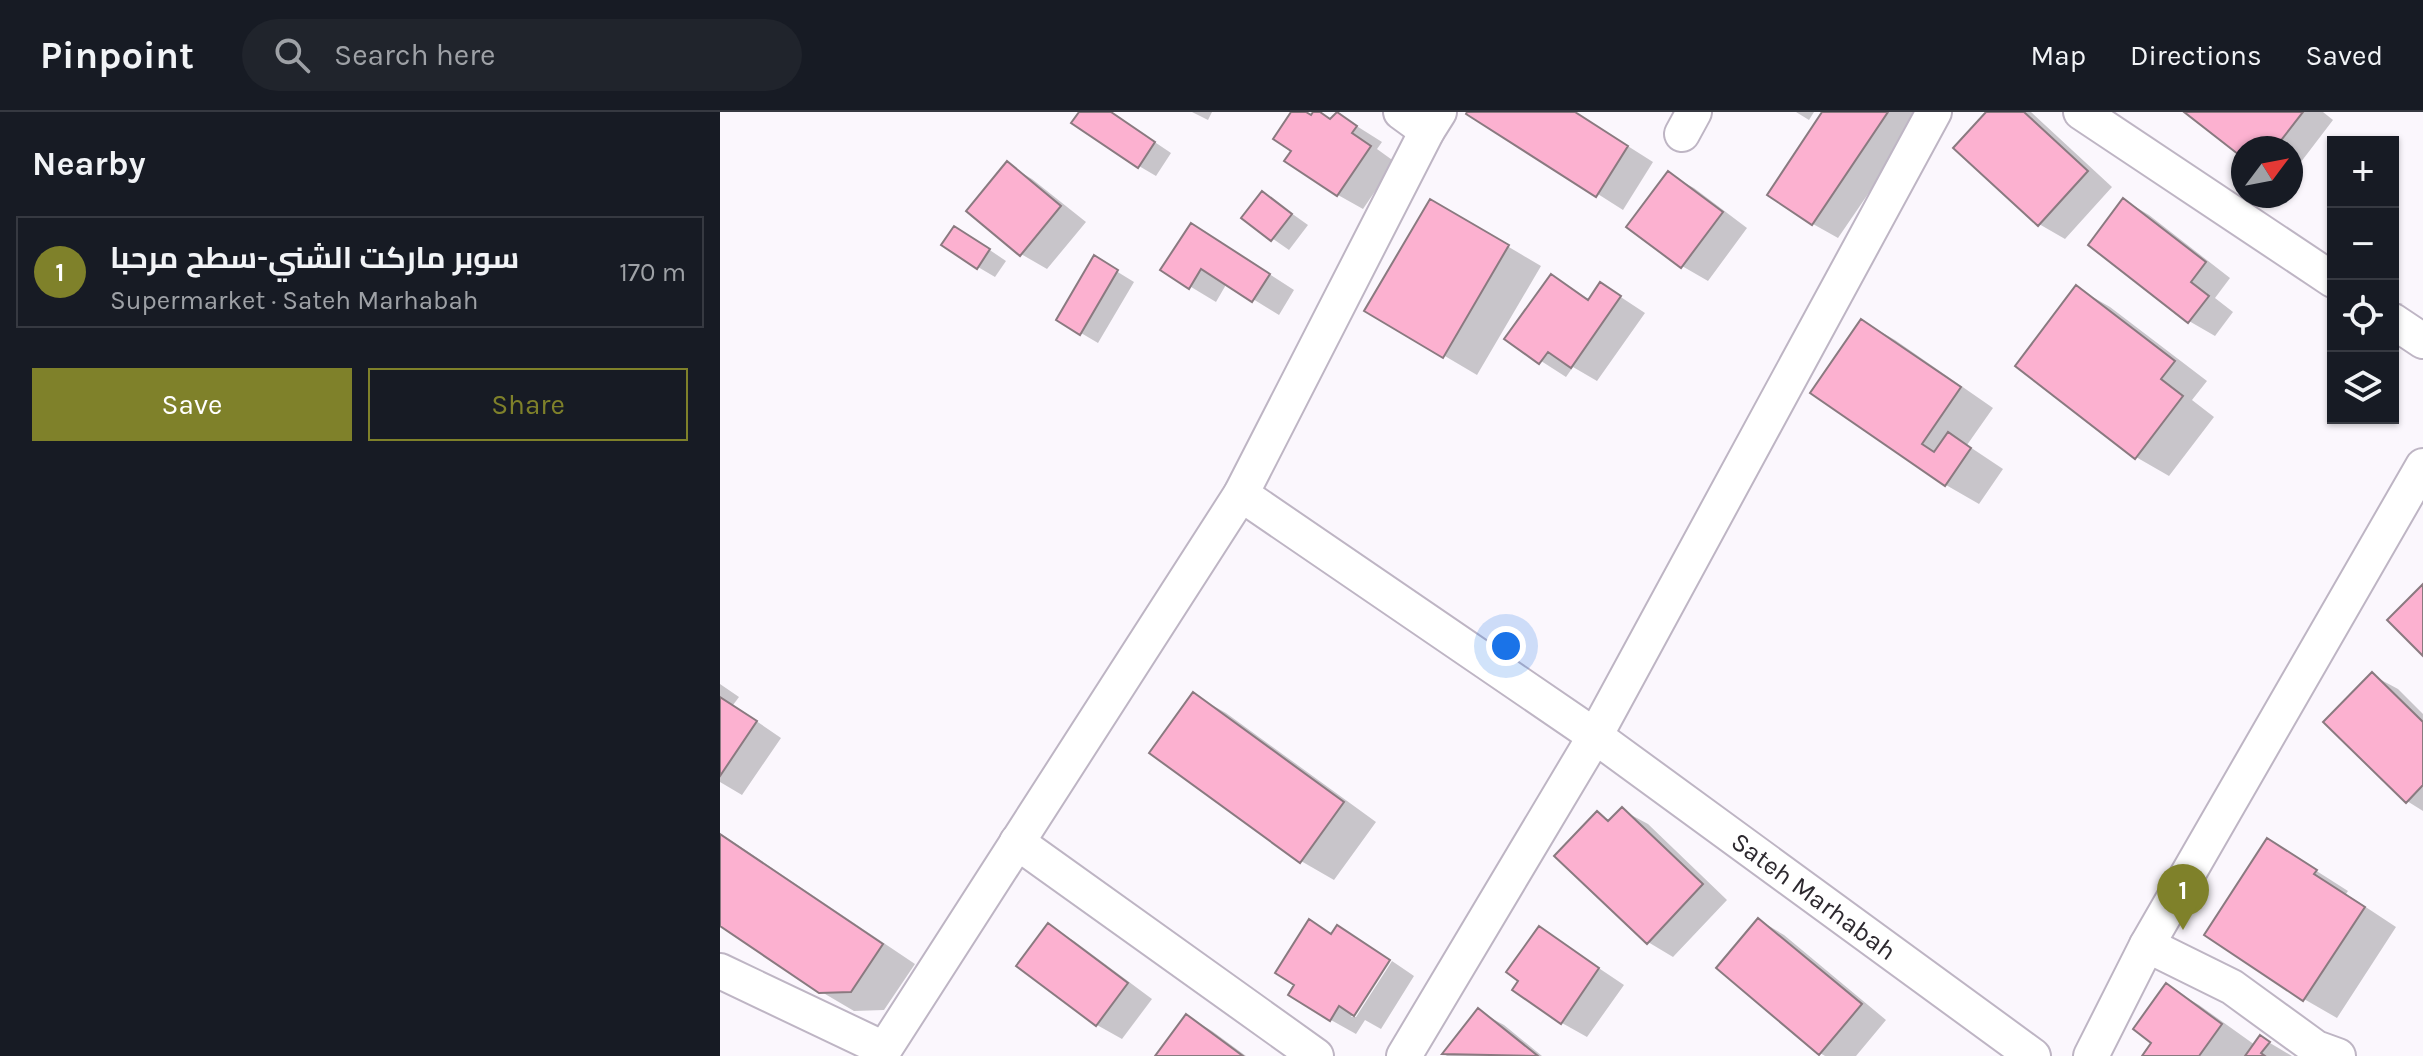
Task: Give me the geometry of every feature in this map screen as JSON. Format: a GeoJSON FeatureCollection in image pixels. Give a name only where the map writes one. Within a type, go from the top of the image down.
{"type":"FeatureCollection","features":[{"type":"Feature","properties":{"kind":"street"},"geometry":{"type":"LineString","coordinates":[[1404,1056],[1595,736],[1934,112]]}},
{"type":"Feature","properties":{"kind":"street"},"geometry":{"type":"LineString","coordinates":[[2081,112],[2327,276]]}},
{"type":"Feature","properties":{"kind":"street"},"geometry":{"type":"LineString","coordinates":[[720,971],[882,1053],[1241,494],[1422,118]]}},
{"type":"Feature","properties":{"kind":"street"},"geometry":{"type":"LineString","coordinates":[[2399,325],[2423,341]]}},
{"type":"Feature","properties":{"kind":"street"},"geometry":{"type":"LineString","coordinates":[[2091,1056],[2147,945],[2423,466]]}},
{"type":"Feature","properties":{"kind":"street","name":"Sateh Marhabah"},"geometry":{"type":"LineString","coordinates":[[1241,494],[1595,736],[2033,1056]]}},
{"type":"Feature","properties":{"kind":"street"},"geometry":{"type":"LineString","coordinates":[[1017,842],[1316,1056]]}},
{"type":"Feature","properties":{"kind":"street"},"geometry":{"type":"LineString","coordinates":[[2147,945],[2232,987],[2316,1048],[2338,1056]]}},
{"type":"Feature","properties":{"kind":"building"},"geometry":{"type":"Polygon","coordinates":[[[1079,112],[1111,112],[1155,142],[1138,168],[1071,123],[1079,112]]]}},
{"type":"Feature","properties":{"kind":"building"},"geometry":{"type":"Polygon","coordinates":[[[1291,112],[1311,115],[1320,112],[1330,119],[1337,112],[1357,126],[1352,133],[1371,146],[1337,196],[1284,161],[1291,151],[1273,139],[1291,112]]]}},
{"type":"Feature","properties":{"kind":"building"},"geometry":{"type":"Polygon","coordinates":[[[1467,112],[1575,112],[1628,146],[1596,197],[1467,112]]]}},
{"type":"Feature","properties":{"kind":"building"},"geometry":{"type":"Polygon","coordinates":[[[1822,112],[1888,112],[1812,225],[1767,195],[1822,112]]]}},
{"type":"Feature","properties":{"kind":"building"},"geometry":{"type":"Polygon","coordinates":[[[1986,112],[2024,112],[2088,171],[2038,226],[1953,148],[1986,112]]]}},
{"type":"Feature","properties":{"kind":"building"},"geometry":{"type":"Polygon","coordinates":[[[2184,112],[2303,112],[2284,136],[2231,136],[2231,149],[2184,112]]]}},
{"type":"Feature","properties":{"kind":"building"},"geometry":{"type":"Polygon","coordinates":[[[1007,161],[1061,206],[1020,256],[966,211],[1007,161]]]}},
{"type":"Feature","properties":{"kind":"building"},"geometry":{"type":"Polygon","coordinates":[[[1668,171],[1723,212],[1681,268],[1626,227],[1668,171]]]}},
{"type":"Feature","properties":{"kind":"building"},"geometry":{"type":"Polygon","coordinates":[[[1262,191],[1292,214],[1271,241],[1241,218],[1262,191]]]}},
{"type":"Feature","properties":{"kind":"building"},"geometry":{"type":"Polygon","coordinates":[[[2123,198],[2206,262],[2191,282],[2209,296],[2188,323],[2088,245],[2123,198]]]}},
{"type":"Feature","properties":{"kind":"building"},"geometry":{"type":"Polygon","coordinates":[[[1430,199],[1509,245],[1443,358],[1364,311],[1430,199]]]}},
{"type":"Feature","properties":{"kind":"building"},"geometry":{"type":"Polygon","coordinates":[[[1191,223],[1270,274],[1252,302],[1201,269],[1189,289],[1160,270],[1191,223]]]}},
{"type":"Feature","properties":{"kind":"building"},"geometry":{"type":"Polygon","coordinates":[[[954,226],[990,249],[977,269],[941,245],[954,226]]]}},
{"type":"Feature","properties":{"kind":"building"},"geometry":{"type":"Polygon","coordinates":[[[1094,255],[1118,270],[1080,335],[1056,320],[1094,255]]]}},
{"type":"Feature","properties":{"kind":"building"},"geometry":{"type":"Polygon","coordinates":[[[1551,274],[1588,300],[1600,282],[1621,296],[1571,368],[1548,352],[1539,364],[1504,339],[1551,274]]]}},
{"type":"Feature","properties":{"kind":"building"},"geometry":{"type":"Polygon","coordinates":[[[2076,285],[2175,361],[2161,379],[2183,396],[2135,459],[2015,366],[2076,285]]]}},
{"type":"Feature","properties":{"kind":"building"},"geometry":{"type":"Polygon","coordinates":[[[1861,319],[1961,387],[1922,444],[1934,452],[1948,432],[1971,448],[1945,486],[1810,393],[1861,319]]]}},
{"type":"Feature","properties":{"kind":"building"},"geometry":{"type":"Polygon","coordinates":[[[2423,584],[2423,656],[2387,620],[2423,584]]]}},
{"type":"Feature","properties":{"kind":"building"},"geometry":{"type":"Polygon","coordinates":[[[2372,672],[2423,722],[2423,785],[2406,803],[2323,722],[2372,672]]]}},
{"type":"Feature","properties":{"kind":"building"},"geometry":{"type":"Polygon","coordinates":[[[1193,692],[1344,802],[1300,863],[1149,753],[1193,692]]]}},
{"type":"Feature","properties":{"kind":"building"},"geometry":{"type":"Polygon","coordinates":[[[720,697],[757,721],[720,776],[720,697]]]}},
{"type":"Feature","properties":{"kind":"building"},"geometry":{"type":"Polygon","coordinates":[[[1622,807],[1703,884],[1647,944],[1554,856],[1597,811],[1608,821],[1622,807]]]}},
{"type":"Feature","properties":{"kind":"building"},"geometry":{"type":"Polygon","coordinates":[[[720,834],[883,944],[851,992],[819,993],[720,926],[720,834]]]}},
{"type":"Feature","properties":{"kind":"building"},"geometry":{"type":"Polygon","coordinates":[[[2267,838],[2317,870],[2314,874],[2365,907],[2303,1001],[2204,935],[2267,838]]]}},
{"type":"Feature","properties":{"kind":"building"},"geometry":{"type":"Polygon","coordinates":[[[1758,918],[1862,1004],[1819,1055],[1716,968],[1758,918]]]}},
{"type":"Feature","properties":{"kind":"building"},"geometry":{"type":"Polygon","coordinates":[[[1309,919],[1331,934],[1337,925],[1390,960],[1354,1016],[1339,1006],[1330,1021],[1288,995],[1294,985],[1275,973],[1309,919]]]}},
{"type":"Feature","properties":{"kind":"building"},"geometry":{"type":"Polygon","coordinates":[[[1048,923],[1128,983],[1096,1026],[1016,966],[1048,923]]]}},
{"type":"Feature","properties":{"kind":"building"},"geometry":{"type":"Polygon","coordinates":[[[1539,926],[1599,968],[1561,1024],[1512,990],[1518,981],[1506,972],[1539,926]]]}},
{"type":"Feature","properties":{"kind":"building"},"geometry":{"type":"Polygon","coordinates":[[[2166,983],[2222,1024],[2199,1056],[2142,1056],[2151,1043],[2133,1029],[2166,983]]]}},
{"type":"Feature","properties":{"kind":"building"},"geometry":{"type":"Polygon","coordinates":[[[1478,1008],[1538,1056],[1442,1054],[1478,1008]]]}},
{"type":"Feature","properties":{"kind":"building"},"geometry":{"type":"Polygon","coordinates":[[[1186,1014],[1243,1056],[1155,1056],[1186,1014]]]}},
{"type":"Feature","properties":{"kind":"building"},"geometry":{"type":"Polygon","coordinates":[[[2260,1035],[2270,1042],[2261,1053],[2265,1056],[2245,1056],[2260,1035]]]}},
{"type":"Feature","properties":{"kind":"place","name":"سوبر ماركت الشني-سطح مرحبا"},"geometry":{"type":"Point","coordinates":[2183,930]}}]}
